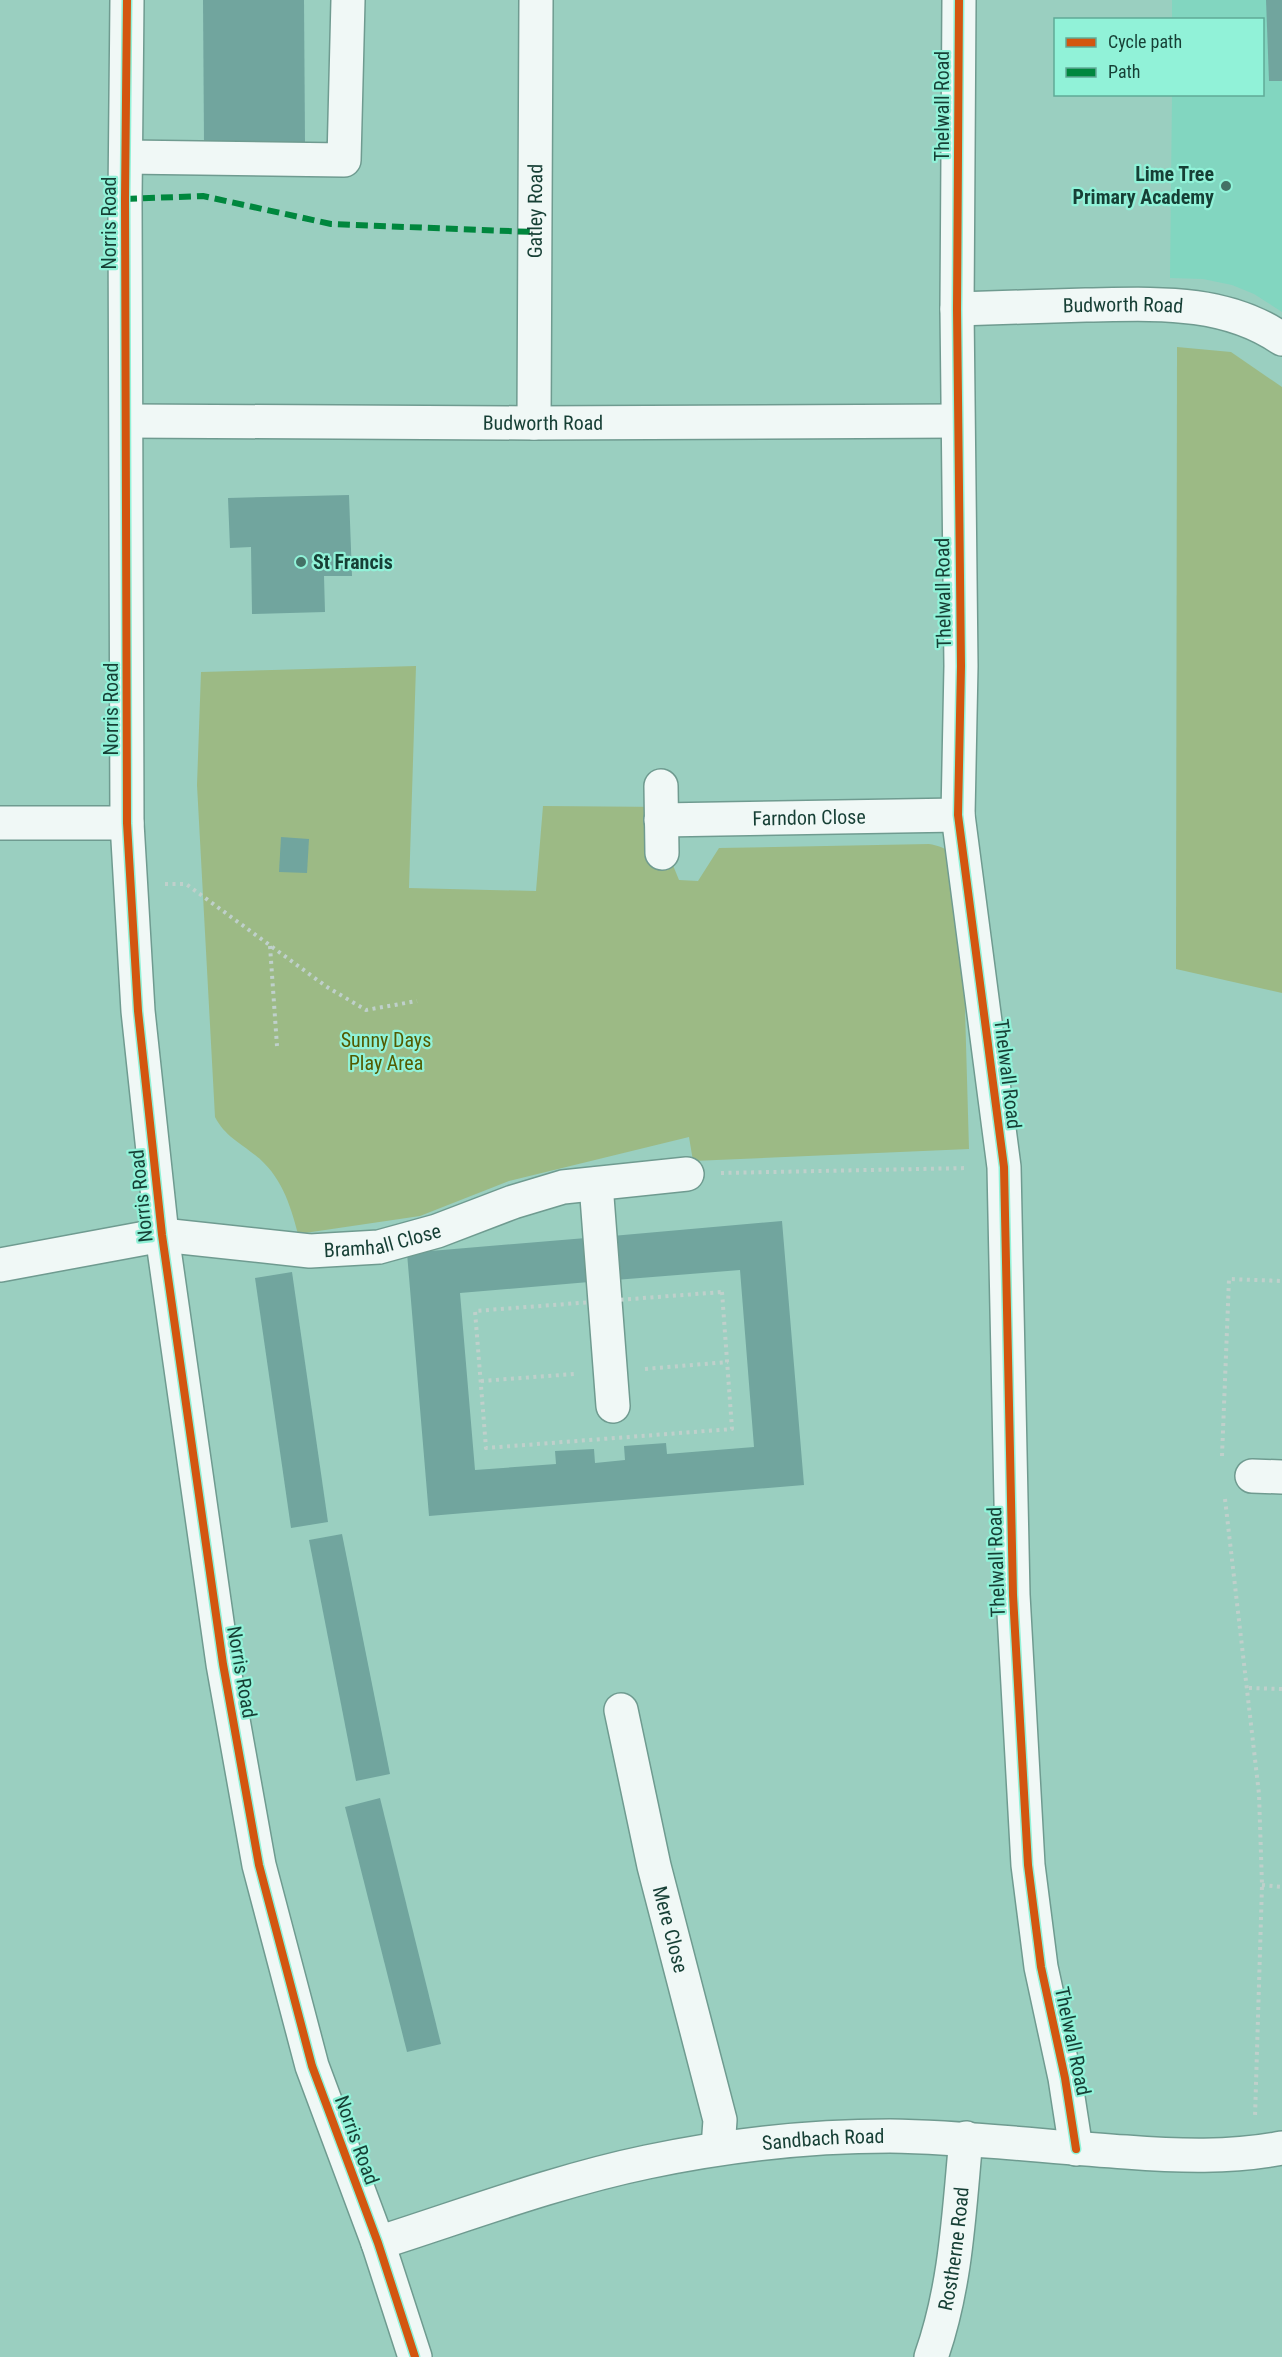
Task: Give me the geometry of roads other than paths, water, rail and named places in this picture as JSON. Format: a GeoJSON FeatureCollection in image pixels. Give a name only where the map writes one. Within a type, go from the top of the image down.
{"type":"FeatureCollection","features":[{"type":"Feature","properties":{"kind":"street","name":"Norris Road"},"geometry":{"type":"LineString","coordinates":[[128,0],[126,158],[128,824],[138,1011],[162,1235],[223,1664],[259,1865],[312,2066],[378,2243],[415,2357]]}},
{"type":"Feature","properties":{"kind":"street"},"geometry":{"type":"LineString","coordinates":[[126,158],[344,160],[348,0]]}},
{"type":"Feature","properties":{"kind":"street","name":"Gatley Road"},"geometry":{"type":"LineString","coordinates":[[534,423],[536,0]]}},
{"type":"Feature","properties":{"kind":"street","name":"Thelwall Road"},"geometry":{"type":"LineString","coordinates":[[959,0],[957,421],[961,666],[958,815],[1004,1167],[1012,1595],[1028,1865],[1041,1967],[1065,2078],[1076,2149]]}},
{"type":"Feature","properties":{"kind":"street","name":"Budworth Road"},"geometry":{"type":"LineString","coordinates":[[957,309],[1169,303],[1209,309],[1280,330]]}},
{"type":"Feature","properties":{"kind":"street","name":"Budworth Road"},"geometry":{"type":"LineString","coordinates":[[127,421],[534,423],[957,421]]}},
{"type":"Feature","properties":{"kind":"street"},"geometry":{"type":"LineString","coordinates":[[661,786],[662,853]]}},
{"type":"Feature","properties":{"kind":"street","name":"Farndon Close"},"geometry":{"type":"LineString","coordinates":[[662,820],[958,815]]}},
{"type":"Feature","properties":{"kind":"street"},"geometry":{"type":"LineString","coordinates":[[0,823],[128,824]]}},
{"type":"Feature","properties":{"kind":"street","name":"Bramhall Close"},"geometry":{"type":"LineString","coordinates":[[0,1265],[162,1235],[310,1251],[380,1247],[437,1231],[513,1202],[563,1187],[687,1174]]}},
{"type":"Feature","properties":{"kind":"street"},"geometry":{"type":"LineString","coordinates":[[596,1184],[613,1406]]}},
{"type":"Feature","properties":{"kind":"street","name":"Mere Close"},"geometry":{"type":"LineString","coordinates":[[621,1710],[654,1866],[720,2120],[718,2148]]}},
{"type":"Feature","properties":{"kind":"street","name":"Sandbach Road"},"geometry":{"type":"LineString","coordinates":[[378,2243],[537,2192],[634,2165],[718,2148],[802,2138],[966,2138],[1162,2155],[1268,2151]]}},
{"type":"Feature","properties":{"kind":"street","name":"Rostherne Road"},"geometry":{"type":"LineString","coordinates":[[931,2357],[951,2281],[966,2138]]}},
{"type":"Feature","properties":{"kind":"place","name":"Lime Tree Primary Academy"},"geometry":{"type":"Point","coordinates":[1226,186]}},
{"type":"Feature","properties":{"kind":"place","name":"St Francis"},"geometry":{"type":"Point","coordinates":[301,562]}},
{"type":"Feature","properties":{"kind":"park label","name":"Sunny Days Play Area"},"geometry":{"type":"Point","coordinates":[386,1052]}}]}
